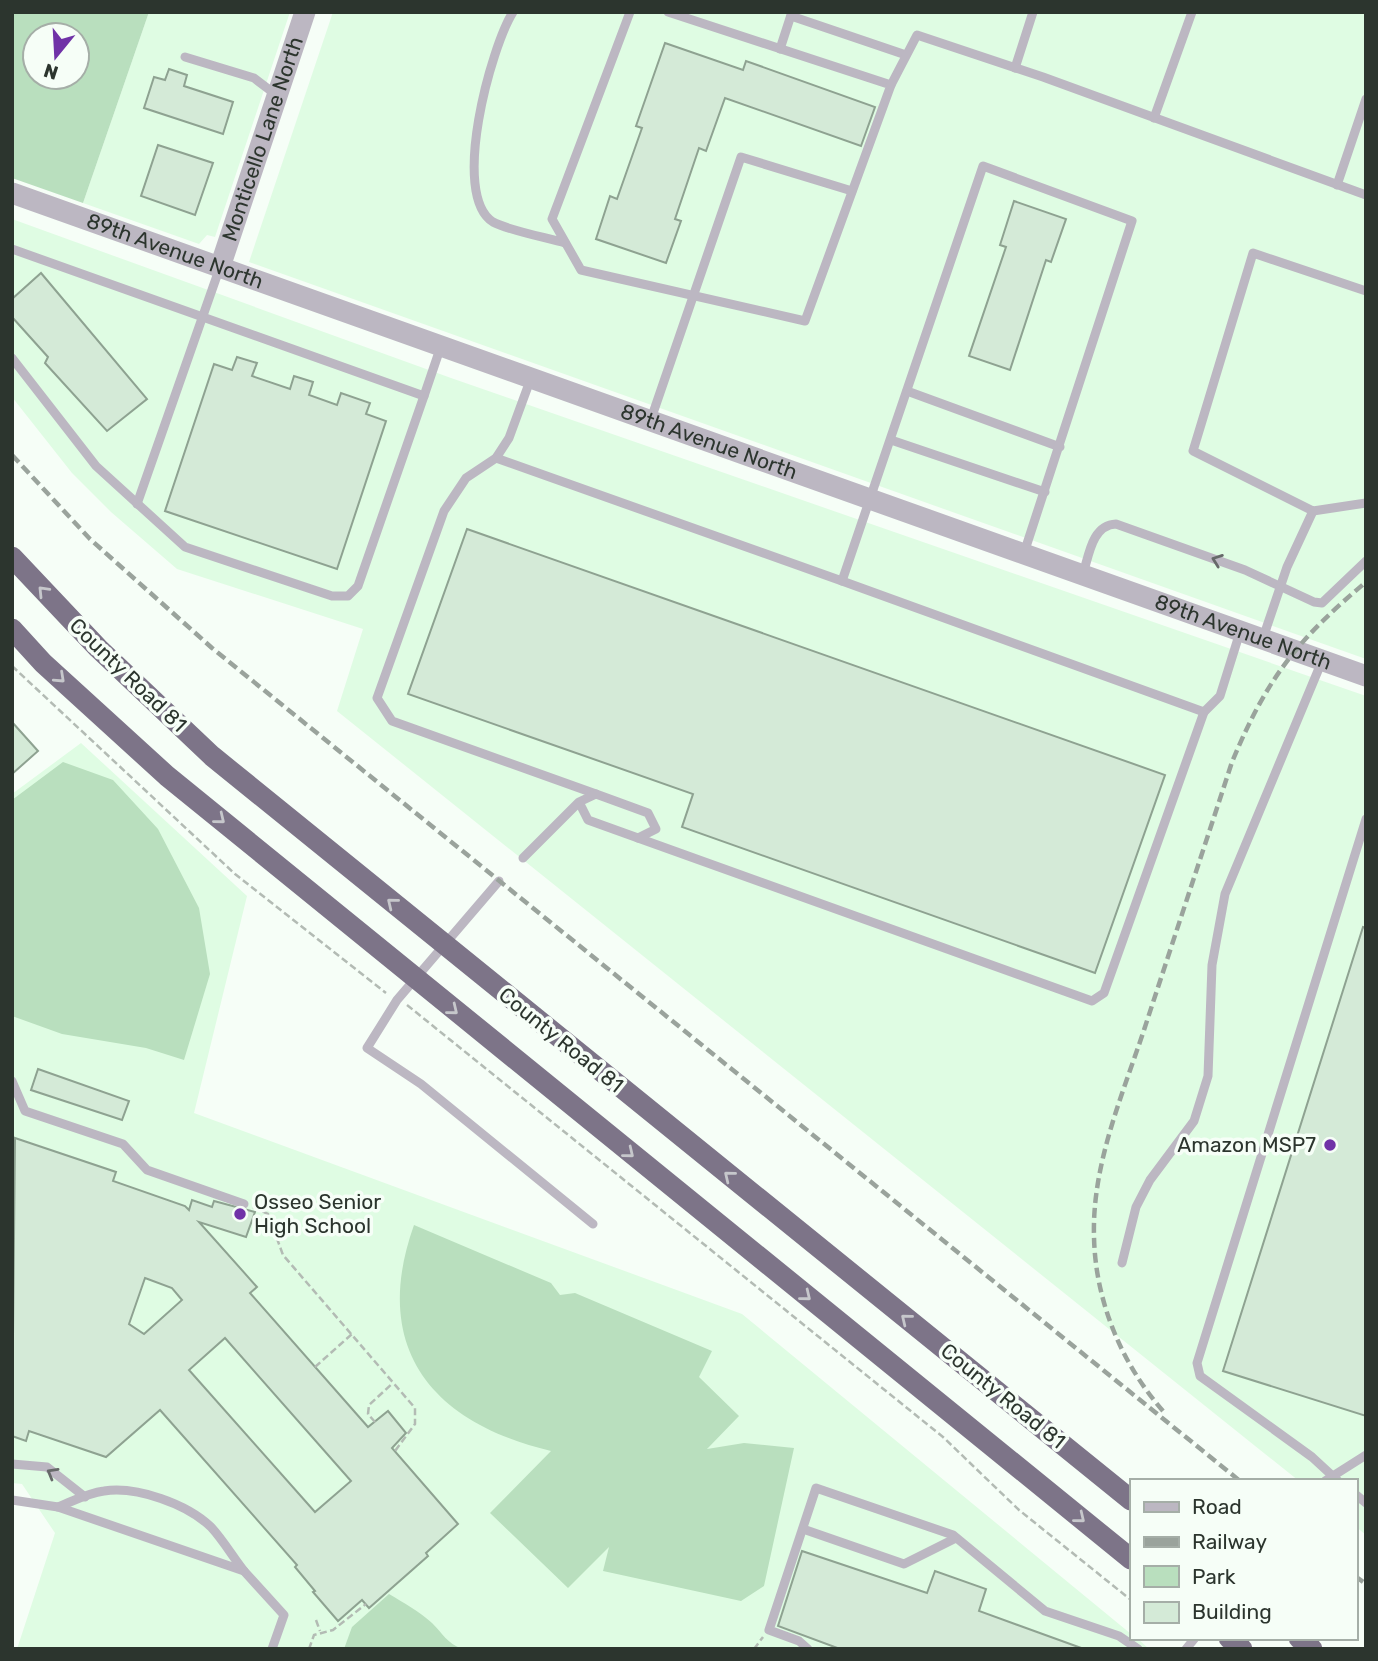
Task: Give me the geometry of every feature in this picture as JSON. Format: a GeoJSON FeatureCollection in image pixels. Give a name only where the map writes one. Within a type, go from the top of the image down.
{"type":"FeatureCollection","features":[{"type":"Feature","properties":{"kind":"highway","name":"County Road 81"},"geometry":{"type":"LineString","coordinates":[[12,557],[178,726],[445,946],[1130,1499]]}},
{"type":"Feature","properties":{"kind":"highway"},"geometry":{"type":"LineString","coordinates":[[12,629],[43,663],[167,776],[1130,1558]]}},
{"type":"Feature","properties":{"kind":"street","name":"Monticello Lane North"},"geometry":{"type":"LineString","coordinates":[[220,267],[304,12]]}},
{"type":"Feature","properties":{"kind":"street","name":"89th Avenue North"},"geometry":{"type":"LineString","coordinates":[[12,193],[1366,676]]}},
{"type":"Feature","properties":{"kind":"lane"},"geometry":{"type":"LineString","coordinates":[[513,12],[481,104],[476,129],[474,178],[477,202],[492,221],[565,243]]}},
{"type":"Feature","properties":{"kind":"lane"},"geometry":{"type":"LineString","coordinates":[[631,12],[552,219],[581,270],[805,321],[891,85],[917,36],[1015,68],[1366,195]]}},
{"type":"Feature","properties":{"kind":"lane"},"geometry":{"type":"LineString","coordinates":[[668,12],[891,85]]}},
{"type":"Feature","properties":{"kind":"lane"},"geometry":{"type":"LineString","coordinates":[[1015,68],[1034,12]]}},
{"type":"Feature","properties":{"kind":"lane"},"geometry":{"type":"LineString","coordinates":[[1154,118],[1192,12]]}},
{"type":"Feature","properties":{"kind":"lane"},"geometry":{"type":"LineString","coordinates":[[780,49],[792,14],[906,55]]}},
{"type":"Feature","properties":{"kind":"lane"},"geometry":{"type":"LineString","coordinates":[[185,57],[254,78],[277,96]]}},
{"type":"Feature","properties":{"kind":"lane"},"geometry":{"type":"LineString","coordinates":[[1337,185],[1366,99]]}},
{"type":"Feature","properties":{"kind":"lane"},"geometry":{"type":"LineString","coordinates":[[650,421],[741,157],[852,191]]}},
{"type":"Feature","properties":{"kind":"lane"},"geometry":{"type":"LineString","coordinates":[[842,581],[983,166],[1132,221],[1024,554]]}},
{"type":"Feature","properties":{"kind":"lane"},"geometry":{"type":"LineString","coordinates":[[12,250],[424,396]]}},
{"type":"Feature","properties":{"kind":"lane"},"geometry":{"type":"LineString","coordinates":[[1366,290],[1253,253],[1193,451],[1312,511],[1366,503]]}},
{"type":"Feature","properties":{"kind":"lane"},"geometry":{"type":"LineString","coordinates":[[137,504],[200,317],[220,267]]}},
{"type":"Feature","properties":{"kind":"lane"},"geometry":{"type":"LineString","coordinates":[[12,358],[96,466],[185,547],[332,596],[348,596],[358,586],[440,346]]}},
{"type":"Feature","properties":{"kind":"lane"},"geometry":{"type":"LineString","coordinates":[[531,378],[509,438],[496,458],[466,478],[444,511],[377,698],[392,720],[648,813],[656,829],[638,838]]}},
{"type":"Feature","properties":{"kind":"lane"},"geometry":{"type":"LineString","coordinates":[[907,391],[1060,447]]}},
{"type":"Feature","properties":{"kind":"lane"},"geometry":{"type":"LineString","coordinates":[[891,440],[1045,492]]}},
{"type":"Feature","properties":{"kind":"lane"},"geometry":{"type":"LineString","coordinates":[[496,458],[1204,712]]}},
{"type":"Feature","properties":{"kind":"lane"},"geometry":{"type":"LineString","coordinates":[[1263,639],[1281,585],[1312,511]]}},
{"type":"Feature","properties":{"kind":"lane"},"geometry":{"type":"LineString","coordinates":[[1083,574],[1095,538],[1101,529],[1116,524],[1281,585],[1322,603],[1366,561]]}},
{"type":"Feature","properties":{"kind":"lane"},"geometry":{"type":"LineString","coordinates":[[579,802],[588,820],[1092,1001],[1104,993],[1204,712],[1220,696],[1241,631]]}},
{"type":"Feature","properties":{"kind":"lane"},"geometry":{"type":"LineString","coordinates":[[1122,1263],[1136,1207],[1150,1180],[1194,1121],[1208,1076],[1212,965],[1225,894],[1322,661]]}},
{"type":"Feature","properties":{"kind":"lane"},"geometry":{"type":"LineString","coordinates":[[523,858],[579,802],[596,794]]}},
{"type":"Feature","properties":{"kind":"lane"},"geometry":{"type":"LineString","coordinates":[[1366,819],[1197,1363],[1200,1376],[1311,1457],[1332,1479],[1366,1455]]}},
{"type":"Feature","properties":{"kind":"lane"},"geometry":{"type":"LineString","coordinates":[[499,881],[417,981],[397,1000],[367,1048],[421,1084],[593,1224]]}},
{"type":"Feature","properties":{"kind":"lane"},"geometry":{"type":"LineString","coordinates":[[12,1081],[25,1111],[123,1144],[147,1170],[244,1204]]}},
{"type":"Feature","properties":{"kind":"lane"},"geometry":{"type":"LineString","coordinates":[[12,1464],[47,1467],[85,1497]]}},
{"type":"Feature","properties":{"kind":"lane"},"geometry":{"type":"LineString","coordinates":[[808,1649],[799,1641],[769,1630],[816,1488],[957,1538],[1045,1611],[1119,1636],[1138,1649]]}},
{"type":"Feature","properties":{"kind":"lane"},"geometry":{"type":"LineString","coordinates":[[58,1507],[105,1491],[125,1491],[189,1512],[212,1529],[244,1571],[284,1615],[272,1649]]}},
{"type":"Feature","properties":{"kind":"lane"},"geometry":{"type":"LineString","coordinates":[[12,1500],[58,1507],[244,1571]]}},
{"type":"Feature","properties":{"kind":"lane"},"geometry":{"type":"LineString","coordinates":[[803,1529],[904,1564],[957,1538]]}},
{"type":"Feature","properties":{"kind":"path"},"geometry":{"type":"LineString","coordinates":[[12,667],[261,897],[397,1000],[414,1008],[943,1437],[1019,1510],[1130,1599]]}},
{"type":"Feature","properties":{"kind":"path"},"geometry":{"type":"LineString","coordinates":[[244,1204],[268,1214],[283,1255],[415,1408],[416,1417],[412,1432],[395,1451]]}},
{"type":"Feature","properties":{"kind":"path"},"geometry":{"type":"LineString","coordinates":[[315,1367],[352,1334]]}},
{"type":"Feature","properties":{"kind":"path"},"geometry":{"type":"LineString","coordinates":[[374,1422],[368,1414],[369,1405],[394,1383]]}},
{"type":"Feature","properties":{"kind":"path"},"geometry":{"type":"LineString","coordinates":[[309,1649],[314,1635],[320,1631],[333,1630],[366,1604]]}},
{"type":"Feature","properties":{"kind":"path"},"geometry":{"type":"LineString","coordinates":[[316,1620],[320,1631]]}},
{"type":"Feature","properties":{"kind":"shaded area"},"geometry":{"type":"Polygon","coordinates":[[[149,12],[290,12],[215,237],[207,235],[199,244],[83,203],[149,12]]]}},
{"type":"Feature","properties":{"kind":"shaded area"},"geometry":{"type":"Polygon","coordinates":[[[333,12],[1366,12],[1366,659],[249,262],[333,12]]]}},
{"type":"Feature","properties":{"kind":"shaded area"},"geometry":{"type":"Polygon","coordinates":[[[12,219],[451,378],[1366,696],[1366,1535],[1357,1528],[1357,1479],[1297,1479],[337,711],[363,629],[177,569],[111,512],[72,473],[12,397],[12,219]]]}},
{"type":"Feature","properties":{"kind":"shaded area","name":"Osseo Senior High School"},"geometry":{"type":"Polygon","coordinates":[[[81,743],[247,896],[194,1113],[742,1314],[1130,1633],[1130,1640],[1139,1640],[1149,1649],[17,1649],[55,1533],[22,1484],[12,1483],[12,794],[81,743]]]}},
{"type":"Feature","properties":{"kind":"green space"},"geometry":{"type":"Polygon","coordinates":[[[12,12],[149,12],[83,203],[12,178],[12,12]]]}},
{"type":"Feature","properties":{"kind":"green space"},"geometry":{"type":"Polygon","coordinates":[[[63,762],[113,780],[158,829],[199,908],[210,974],[184,1060],[146,1048],[62,1034],[12,1016],[12,800],[63,762]]]}},
{"type":"Feature","properties":{"kind":"green space"},"geometry":{"type":"Polygon","coordinates":[[[414,1225],[551,1283],[560,1295],[575,1293],[712,1351],[699,1377],[739,1416],[707,1449],[744,1443],[794,1448],[764,1586],[741,1601],[603,1571],[609,1547],[568,1588],[490,1513],[551,1451],[509,1438],[473,1421],[444,1400],[421,1374],[407,1343],[400,1308],[402,1269],[414,1225]]]}},
{"type":"Feature","properties":{"kind":"green space"},"geometry":{"type":"Polygon","coordinates":[[[389,1594],[422,1615],[449,1641],[462,1649],[344,1649],[352,1627],[389,1594]]]}},
{"type":"Feature","properties":{"kind":"building"},"geometry":{"type":"Polygon","coordinates":[[[665,43],[743,70],[746,61],[875,107],[861,146],[725,98],[706,151],[699,148],[675,219],[681,221],[666,263],[596,239],[610,196],[617,199],[642,128],[636,126],[665,43]]]}},
{"type":"Feature","properties":{"kind":"building"},"geometry":{"type":"Polygon","coordinates":[[[169,69],[187,75],[184,86],[233,102],[223,134],[144,108],[154,77],[165,80],[169,69]]]}},
{"type":"Feature","properties":{"kind":"building"},"geometry":{"type":"Polygon","coordinates":[[[158,145],[213,163],[195,215],[141,196],[158,145]]]}},
{"type":"Feature","properties":{"kind":"building"},"geometry":{"type":"Polygon","coordinates":[[[1014,201],[1066,219],[1051,262],[1046,260],[1010,370],[969,356],[1006,247],[1000,245],[1014,201]]]}},
{"type":"Feature","properties":{"kind":"building"},"geometry":{"type":"Polygon","coordinates":[[[41,273],[147,399],[107,431],[45,363],[48,357],[12,317],[12,299],[41,273]]]}},
{"type":"Feature","properties":{"kind":"building"},"geometry":{"type":"Polygon","coordinates":[[[237,357],[257,363],[252,376],[290,389],[294,376],[313,382],[309,395],[337,405],[341,393],[370,403],[366,414],[386,421],[337,569],[165,511],[214,364],[232,370],[237,357]]]}},
{"type":"Feature","properties":{"kind":"building"},"geometry":{"type":"Polygon","coordinates":[[[467,529],[1165,775],[1095,973],[682,827],[693,794],[408,694],[467,529]]]}},
{"type":"Feature","properties":{"kind":"building"},"geometry":{"type":"Polygon","coordinates":[[[12,722],[38,751],[12,774],[12,722]]]}},
{"type":"Feature","properties":{"kind":"building","name":"Amazon MSP7"},"geometry":{"type":"Polygon","coordinates":[[[1363,927],[1366,928],[1366,1416],[1223,1371],[1363,927]]]}},
{"type":"Feature","properties":{"kind":"building"},"geometry":{"type":"Polygon","coordinates":[[[38,1069],[129,1101],[122,1120],[31,1090],[38,1069]]]}},
{"type":"Feature","properties":{"kind":"building","name":"Osseo Senior High School"},"geometry":{"type":"Polygon","coordinates":[[[15,1138],[116,1172],[113,1181],[185,1206],[189,1210],[192,1200],[212,1207],[214,1201],[255,1212],[246,1237],[199,1222],[257,1287],[250,1293],[368,1427],[388,1411],[406,1433],[392,1448],[458,1524],[426,1553],[428,1556],[369,1608],[362,1600],[338,1621],[313,1592],[315,1591],[295,1567],[297,1565],[160,1410],[106,1457],[29,1431],[26,1441],[12,1436],[15,1138]],[[145,1278],[129,1324],[144,1334],[182,1300],[172,1288],[145,1278]],[[225,1338],[189,1370],[315,1512],[351,1481],[225,1338]]]}},
{"type":"Feature","properties":{"kind":"building"},"geometry":{"type":"Polygon","coordinates":[[[802,1551],[927,1593],[935,1571],[986,1589],[979,1611],[1084,1649],[840,1649],[778,1626],[802,1551]]]}},
{"type":"Feature","properties":{"kind":"railway"},"geometry":{"type":"LineString","coordinates":[[12,455],[90,539],[212,648],[1238,1479]]}},
{"type":"Feature","properties":{"kind":"railway"},"geometry":{"type":"LineString","coordinates":[[1163,1411],[1123,1351],[1113,1330],[1099,1284],[1094,1236],[1103,1157],[1232,762],[1245,733],[1286,662],[1321,623],[1366,582]]}},
{"type":"Feature","properties":{"kind":"railway"},"geometry":{"type":"LineString","coordinates":[[1357,1577],[1366,1584]]}},
{"type":"Feature","properties":{"kind":"place","name":"Amazon MSP7"},"geometry":{"type":"Point","coordinates":[1330,1145]}},
{"type":"Feature","properties":{"kind":"place","name":"Osseo Senior High School"},"geometry":{"type":"Point","coordinates":[240,1214]}}]}
